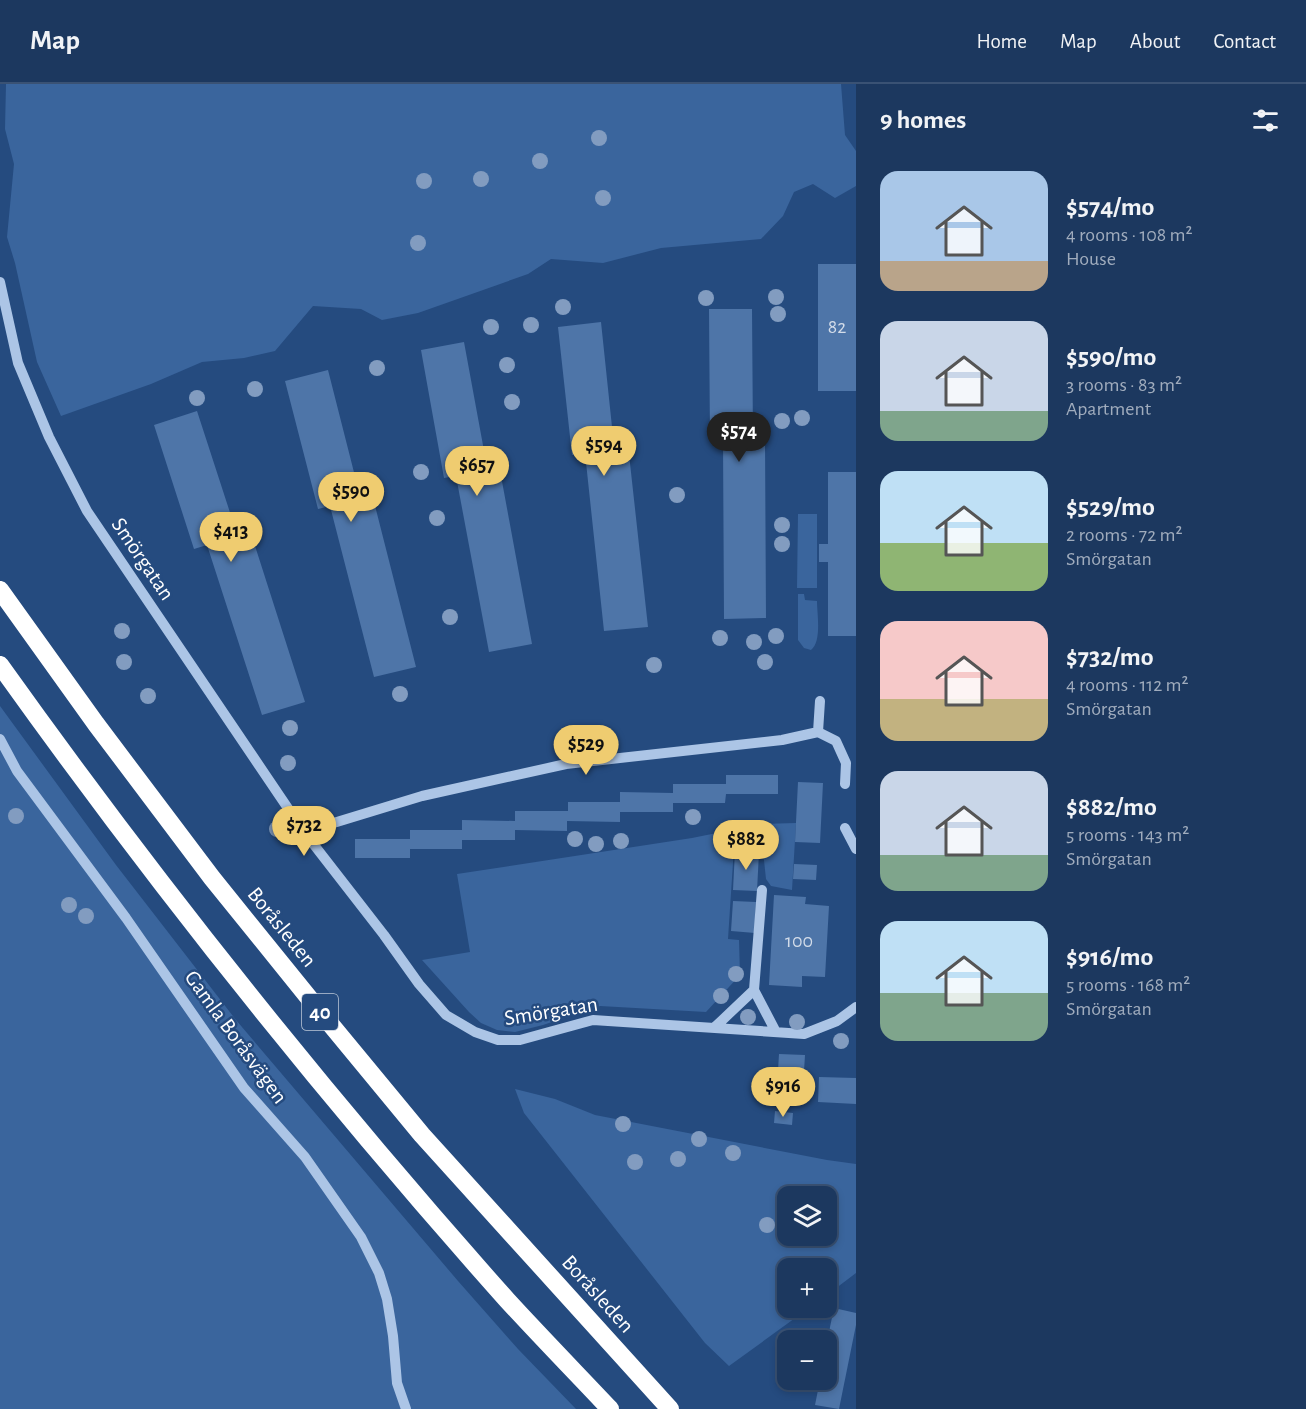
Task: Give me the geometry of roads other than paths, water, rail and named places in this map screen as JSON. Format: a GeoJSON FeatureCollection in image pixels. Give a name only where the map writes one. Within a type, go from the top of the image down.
{"type":"FeatureCollection","features":[{"type":"Feature","properties":{"kind":"highway","name":"Boråsleden"},"geometry":{"type":"LineString","coordinates":[[0,590],[109,742],[212,878],[313,1003],[422,1135],[670,1409]]}},
{"type":"Feature","properties":{"kind":"highway","name":"40"},"geometry":{"type":"LineString","coordinates":[[0,665],[59,748],[274,1026],[508,1301],[610,1409]]}},
{"type":"Feature","properties":{"kind":"street","name":"Smörgatan"},"geometry":{"type":"LineString","coordinates":[[0,282],[18,363],[49,437],[87,511],[304,832],[446,1015],[475,1032],[498,1040],[519,1040],[593,1020],[804,1034],[837,1021],[856,1007]]}},
{"type":"Feature","properties":{"kind":"street"},"geometry":{"type":"LineString","coordinates":[[818,732],[820,701]]}},
{"type":"Feature","properties":{"kind":"street"},"geometry":{"type":"LineString","coordinates":[[304,832],[422,796],[566,764],[782,740],[818,732],[836,741],[846,763],[845,784]]}},
{"type":"Feature","properties":{"kind":"street","name":"Gamla Boråsvägen"},"geometry":{"type":"LineString","coordinates":[[0,739],[16,771],[132,927],[244,1088],[305,1157],[361,1237],[379,1273],[387,1299],[397,1383],[406,1409]]}},
{"type":"Feature","properties":{"kind":"street"},"geometry":{"type":"LineString","coordinates":[[845,828],[856,849]]}},
{"type":"Feature","properties":{"kind":"street"},"geometry":{"type":"LineString","coordinates":[[762,890],[754,990],[776,1032]]}},
{"type":"Feature","properties":{"kind":"street"},"geometry":{"type":"LineString","coordinates":[[715,1027],[754,990]]}}]}
